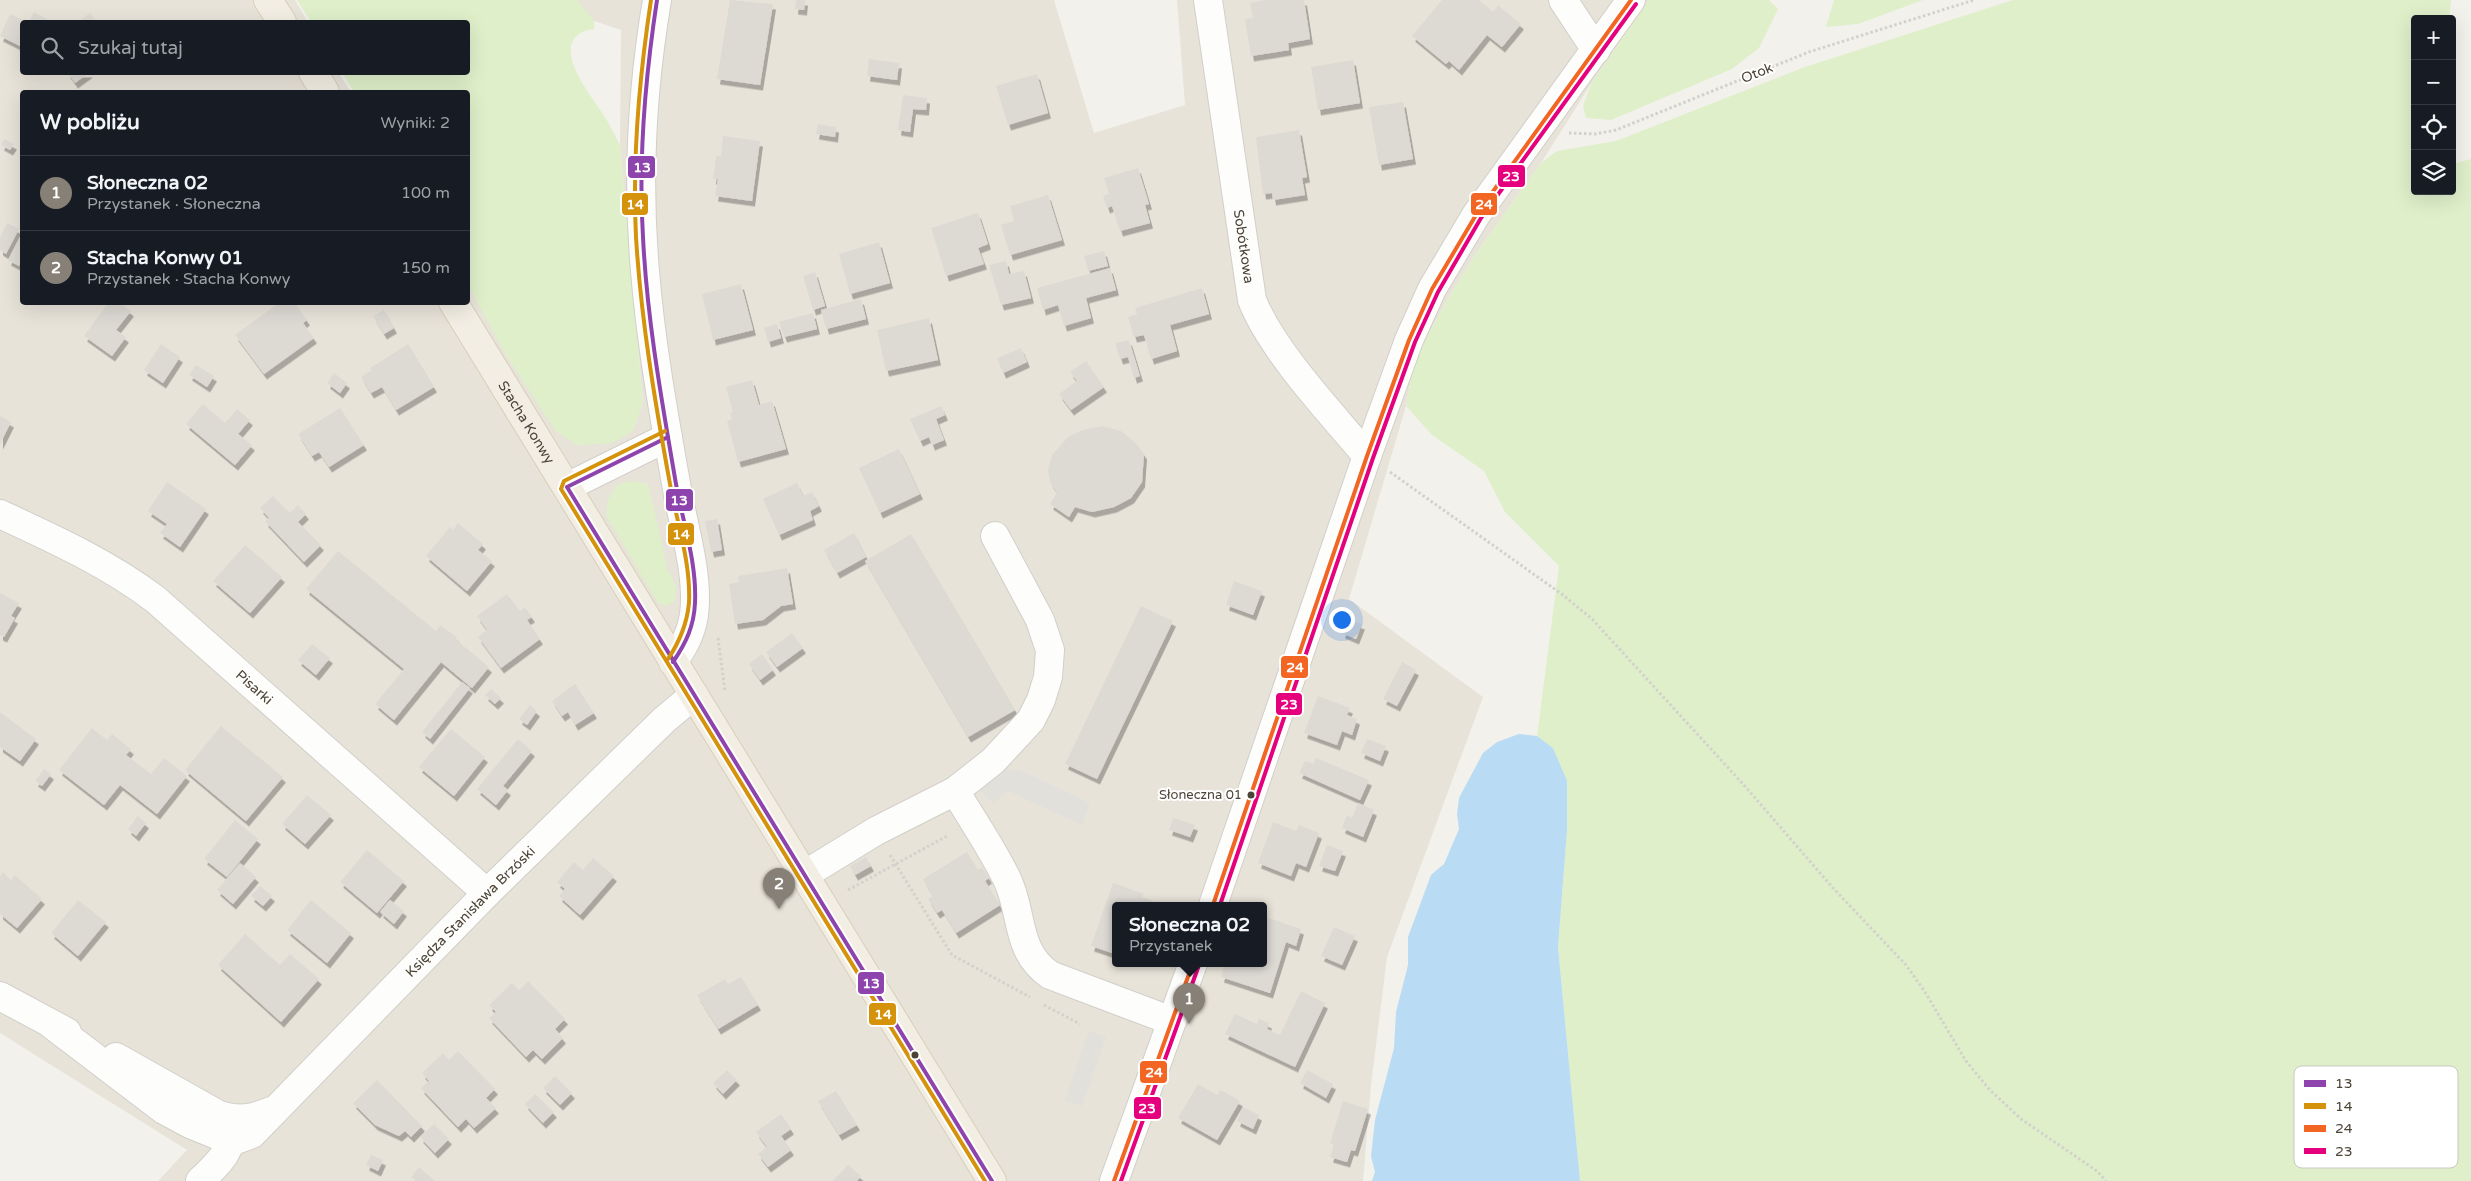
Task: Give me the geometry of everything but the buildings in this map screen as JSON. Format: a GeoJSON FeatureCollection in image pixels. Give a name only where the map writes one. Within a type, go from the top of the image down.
{"type":"FeatureCollection","features":[{"type":"Feature","properties":{"kind":"main road"},"geometry":{"type":"LineString","coordinates":[[268,0],[281,20]]}},
{"type":"Feature","properties":{"kind":"main road"},"geometry":{"type":"LineString","coordinates":[[315,75],[324,90]]}},
{"type":"Feature","properties":{"kind":"main road","name":"Stacha Konwy"},"geometry":{"type":"LineString","coordinates":[[455,305],[992,1181]]}},
{"type":"Feature","properties":{"kind":"street"},"geometry":{"type":"LineString","coordinates":[[657,0],[646,80],[642,135],[642,222],[645,270],[652,337],[694,583],[694,613],[689,639],[674,662]]}},
{"type":"Feature","properties":{"kind":"street","name":"Sobótkowa"},"geometry":{"type":"LineString","coordinates":[[1208,0],[1252,300],[1257,314],[1291,363],[1368,456]]}},
{"type":"Feature","properties":{"kind":"street"},"geometry":{"type":"LineString","coordinates":[[1563,0],[1596,50]]}},
{"type":"Feature","properties":{"kind":"street"},"geometry":{"type":"LineString","coordinates":[[1214,902],[1409,340],[1432,289],[1476,215],[1631,0]]}},
{"type":"Feature","properties":{"kind":"street"},"geometry":{"type":"LineString","coordinates":[[567,487],[668,436]]}},
{"type":"Feature","properties":{"kind":"street","name":"Pisarki"},"geometry":{"type":"LineString","coordinates":[[0,514],[84,553],[123,575],[155,599],[487,893]]}},
{"type":"Feature","properties":{"kind":"street"},"geometry":{"type":"LineString","coordinates":[[804,875],[876,831],[955,791],[993,761],[1032,720],[1048,677],[1050,650],[1040,620],[995,536]]}},
{"type":"Feature","properties":{"kind":"street","name":"Księdza Stanisława Brzóski"},"geometry":{"type":"LineString","coordinates":[[239,1131],[247,1120],[275,1110],[487,893],[664,720],[694,694]]}},
{"type":"Feature","properties":{"kind":"street"},"geometry":{"type":"LineString","coordinates":[[955,791],[1006,877],[1015,897],[1021,934],[1028,952],[1037,966],[1050,975],[1172,1021]]}},
{"type":"Feature","properties":{"kind":"street"},"geometry":{"type":"LineString","coordinates":[[1114,1181],[1191,967]]}},
{"type":"Feature","properties":{"kind":"street"},"geometry":{"type":"LineString","coordinates":[[0,996],[144,1071],[219,1115],[239,1131],[222,1160],[200,1181]]}},
{"type":"Feature","properties":{"kind":"path","name":"Otok"},"geometry":{"type":"LineString","coordinates":[[1541,126],[1574,134],[1616,130],[1809,52],[1974,0]]}},
{"type":"Feature","properties":{"kind":"path"},"geometry":{"type":"LineString","coordinates":[[1368,456],[1563,595],[1592,619],[1737,777],[1833,888],[1906,965],[1925,992],[1966,1061],[1989,1089],[2021,1119],[2097,1171],[2106,1181]]}},
{"type":"Feature","properties":{"kind":"path"},"geometry":{"type":"LineString","coordinates":[[848,890],[973,822]]}},
{"type":"Feature","properties":{"kind":"path"},"geometry":{"type":"LineString","coordinates":[[876,831],[952,955],[1080,1024]]}},
{"type":"Feature","properties":{"kind":"shaded area"},"geometry":{"type":"Polygon","coordinates":[[[0,0],[295,0],[307,20],[20,20],[20,75],[340,75],[350,90],[20,90],[20,305],[470,305],[470,286],[643,403],[620,145],[621,30],[594,21],[540,12],[542,0],[1054,0],[1094,133],[1185,105],[1177,0],[1649,0],[1591,84],[1541,163],[1475,255],[1422,346],[1412,373],[1406,406],[1349,599],[1483,697],[1387,957],[1371,1085],[1363,1181],[158,1181],[187,1150],[0,1033],[0,0]]]}},
{"type":"Feature","properties":{"kind":"shaded area"},"geometry":{"type":"Polygon","coordinates":[[[1004,768],[1020,770],[1090,803],[1082,825],[1008,791],[993,804],[980,790],[997,771],[1004,768]]]}},
{"type":"Feature","properties":{"kind":"shaded area"},"geometry":{"type":"Polygon","coordinates":[[[1089,1031],[1106,1037],[1082,1106],[1065,1100],[1089,1031]]]}},
{"type":"Feature","properties":{"kind":"green space"},"geometry":{"type":"Polygon","coordinates":[[[297,0],[577,0],[594,21],[594,29],[584,31],[572,42],[571,52],[578,75],[605,117],[620,145],[643,403],[633,431],[612,443],[577,445],[556,431],[506,355],[470,289],[470,90],[353,90],[343,75],[470,75],[470,20],[310,20],[297,0]]]}},
{"type":"Feature","properties":{"kind":"green space"},"geometry":{"type":"Polygon","coordinates":[[[1649,0],[1769,0],[1778,9],[1759,48],[1732,69],[1611,120],[1586,118],[1583,106],[1591,84],[1649,0]]]}},
{"type":"Feature","properties":{"kind":"green space"},"geometry":{"type":"Polygon","coordinates":[[[1834,0],[1923,0],[1858,24],[1826,27],[1834,0]]]}},
{"type":"Feature","properties":{"kind":"green space"},"geometry":{"type":"Polygon","coordinates":[[[2013,0],[2451,0],[2449,15],[2411,15],[2411,195],[2456,195],[2456,163],[2471,159],[2471,1181],[1580,1181],[1558,947],[1567,830],[1553,748],[1537,736],[1559,566],[1505,512],[1484,471],[1432,435],[1406,406],[1412,373],[1422,346],[1445,304],[1475,255],[1541,163],[1557,151],[1616,141],[1805,67],[2013,0]]]}},
{"type":"Feature","properties":{"kind":"green space"},"geometry":{"type":"Polygon","coordinates":[[[632,481],[648,484],[668,571],[676,587],[675,601],[667,606],[658,603],[606,515],[608,500],[617,485],[632,481]]]}},
{"type":"Feature","properties":{"kind":"water"},"geometry":{"type":"Polygon","coordinates":[[[1519,734],[1537,736],[1553,748],[1567,781],[1567,830],[1558,947],[1580,1181],[1372,1181],[1375,1172],[1371,1156],[1375,1120],[1394,1048],[1396,1012],[1408,965],[1408,937],[1431,875],[1444,864],[1459,829],[1457,814],[1459,798],[1483,753],[1497,742],[1519,734]]]}},
{"type":"Feature","properties":{"kind":"transit line","name":"14"},"geometry":{"type":"LineString","coordinates":[[651,0],[643,59],[636,148],[635,207],[638,268],[649,361],[670,484],[686,558],[689,588],[689,603],[685,625],[668,659]]}},
{"type":"Feature","properties":{"kind":"transit line","name":"13"},"geometry":{"type":"LineString","coordinates":[[657,0],[649,59],[642,148],[641,177],[645,268],[660,392],[676,484],[692,558],[695,588],[695,603],[691,627],[682,648],[673,662]]}},
{"type":"Feature","properties":{"kind":"transit line","name":"24"},"geometry":{"type":"LineString","coordinates":[[1214,902],[1367,456],[1409,340],[1432,289],[1476,215],[1631,0]]}},
{"type":"Feature","properties":{"kind":"transit line","name":"23"},"geometry":{"type":"LineString","coordinates":[[1221,902],[1373,458],[1415,342],[1438,292],[1481,218],[1636,4]]}},
{"type":"Feature","properties":{"kind":"transit line","name":"14"},"geometry":{"type":"LineString","coordinates":[[665,431],[564,481],[561,489],[985,1181]]}},
{"type":"Feature","properties":{"kind":"transit line","name":"13"},"geometry":{"type":"LineString","coordinates":[[668,437],[567,487],[992,1181]]}},
{"type":"Feature","properties":{"kind":"transit line","name":"24"},"geometry":{"type":"LineString","coordinates":[[1114,1181],[1192,967]]}},
{"type":"Feature","properties":{"kind":"transit line","name":"23"},"geometry":{"type":"LineString","coordinates":[[1121,1181],[1198,967]]}},
{"type":"Feature","properties":{"kind":"place","name":"Słoneczna 01"},"geometry":{"type":"Point","coordinates":[1251,795]}},
{"type":"Feature","properties":{"kind":"place","name":"Stacha Konwy 01"},"geometry":{"type":"Point","coordinates":[779,909]}},
{"type":"Feature","properties":{"kind":"place","name":"Słoneczna 02"},"geometry":{"type":"Point","coordinates":[1189,1024]}}]}
